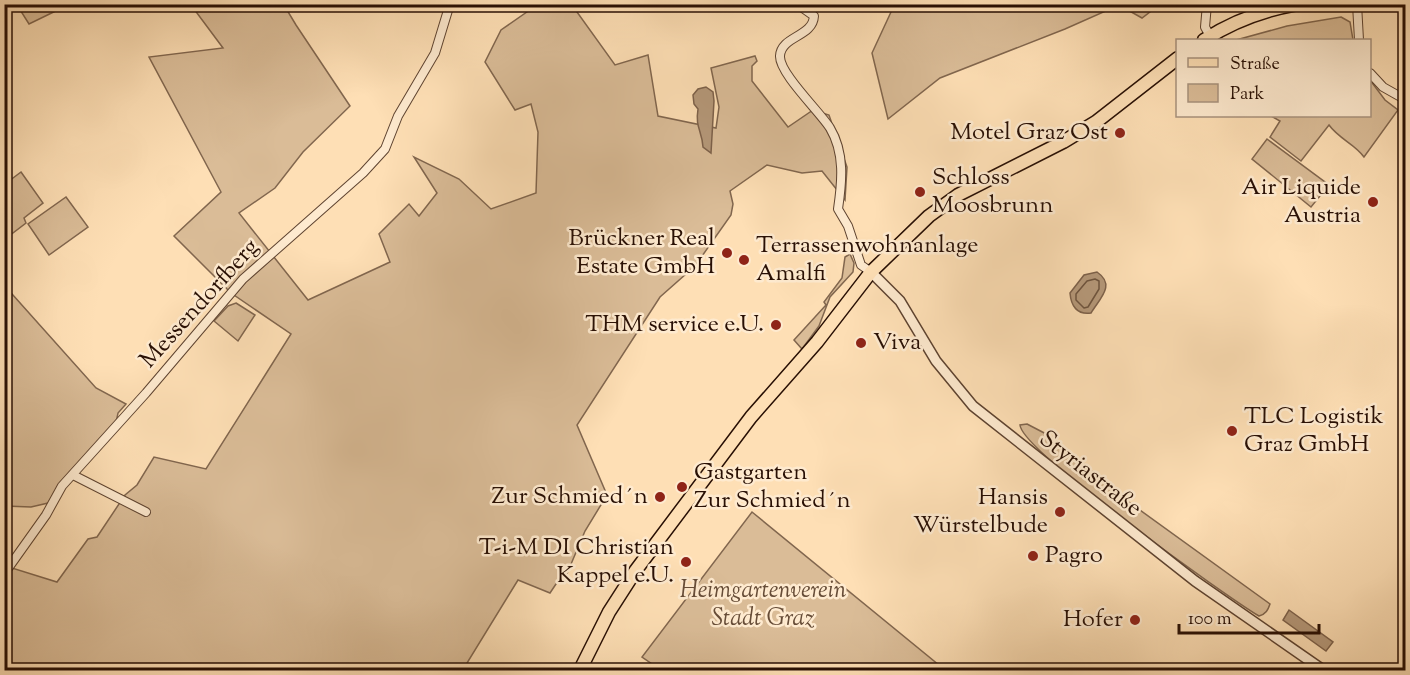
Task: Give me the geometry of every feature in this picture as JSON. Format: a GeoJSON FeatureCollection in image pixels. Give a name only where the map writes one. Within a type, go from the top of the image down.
{"type":"FeatureCollection","features":[{"type":"Feature","properties":{"kind":"main road"},"geometry":{"type":"LineString","coordinates":[[1207,38],[1240,21],[1296,5]]}},
{"type":"Feature","properties":{"kind":"main road"},"geometry":{"type":"LineString","coordinates":[[580,670],[609,612],[636,570],[751,417],[817,342],[870,272],[929,216],[958,195],[1063,142],[1096,122],[1176,60]]}},
{"type":"Feature","properties":{"kind":"street","name":"Messendorfberg"},"geometry":{"type":"LineString","coordinates":[[4,571],[46,515],[62,486],[243,279],[363,173],[385,149],[398,116],[435,53],[449,8],[454,4]]}},
{"type":"Feature","properties":{"kind":"street"},"geometry":{"type":"LineString","coordinates":[[797,4],[814,16],[814,20],[809,30],[793,38],[782,51],[781,62],[794,84],[819,112],[831,130],[842,171],[838,209],[848,226],[861,265],[870,272]]}},
{"type":"Feature","properties":{"kind":"street"},"geometry":{"type":"LineString","coordinates":[[1207,38],[1205,27],[1208,4]]}},
{"type":"Feature","properties":{"kind":"street"},"geometry":{"type":"LineString","coordinates":[[1357,4],[1359,39]]}},
{"type":"Feature","properties":{"kind":"street"},"geometry":{"type":"LineString","coordinates":[[1371,74],[1383,87],[1406,100]]}},
{"type":"Feature","properties":{"kind":"street","name":"Styriastraße"},"geometry":{"type":"LineString","coordinates":[[870,272],[900,301],[936,361],[973,406],[1195,581],[1323,670]]}},
{"type":"Feature","properties":{"kind":"street"},"geometry":{"type":"LineString","coordinates":[[73,475],[146,512]]}},
{"type":"Feature","properties":{"kind":"green space"},"geometry":{"type":"Polygon","coordinates":[[[889,4],[1159,5],[1142,18],[1119,5],[1065,29],[940,78],[888,119],[872,53],[891,12],[889,4]]]}},
{"type":"Feature","properties":{"kind":"green space"},"geometry":{"type":"Polygon","coordinates":[[[17,5],[68,5],[29,24],[17,5]]]}},
{"type":"Feature","properties":{"kind":"green space"},"geometry":{"type":"Polygon","coordinates":[[[191,5],[284,5],[350,106],[303,152],[275,188],[239,213],[308,300],[390,262],[379,234],[409,204],[419,216],[437,193],[414,157],[459,179],[491,209],[536,193],[538,132],[531,104],[515,110],[485,62],[501,30],[537,5],[572,5],[615,65],[648,55],[658,116],[716,128],[719,107],[711,68],[755,56],[757,61],[752,66],[752,81],[788,127],[813,110],[829,115],[847,167],[845,200],[822,171],[802,173],[767,165],[730,191],[733,204],[731,215],[695,266],[660,297],[577,425],[607,495],[585,531],[566,576],[560,578],[550,593],[518,580],[467,663],[479,670],[5,670],[5,571],[9,567],[57,582],[88,539],[97,537],[125,495],[137,485],[154,457],[206,469],[291,334],[231,293],[174,236],[221,192],[149,57],[223,48],[191,5]]]}},
{"type":"Feature","properties":{"kind":"green space"},"geometry":{"type":"Polygon","coordinates":[[[1341,17],[1350,22],[1353,39],[1240,39],[1287,26],[1341,17]]]}},
{"type":"Feature","properties":{"kind":"green space"},"geometry":{"type":"Polygon","coordinates":[[[1371,81],[1385,100],[1398,110],[1364,157],[1329,125],[1301,161],[1270,137],[1280,121],[1273,117],[1371,117],[1371,81]]]}},
{"type":"Feature","properties":{"kind":"green space"},"geometry":{"type":"Polygon","coordinates":[[[1267,139],[1329,185],[1311,207],[1252,159],[1267,139]]]}},
{"type":"Feature","properties":{"kind":"green space"},"geometry":{"type":"Polygon","coordinates":[[[21,172],[43,203],[24,218],[26,223],[5,239],[5,184],[21,172]]]}},
{"type":"Feature","properties":{"kind":"green space"},"geometry":{"type":"Polygon","coordinates":[[[66,197],[88,227],[49,255],[28,224],[66,197]]]}},
{"type":"Feature","properties":{"kind":"green space"},"geometry":{"type":"Polygon","coordinates":[[[850,254],[854,263],[853,272],[830,297],[819,326],[802,349],[794,340],[826,305],[824,302],[842,278],[845,257],[850,254]]]}},
{"type":"Feature","properties":{"kind":"green space"},"geometry":{"type":"Polygon","coordinates":[[[4,285],[96,388],[126,404],[118,413],[115,427],[57,490],[48,503],[31,507],[5,506],[4,285]]]}},
{"type":"Feature","properties":{"kind":"green space"},"geometry":{"type":"Polygon","coordinates":[[[236,303],[255,315],[238,341],[214,321],[228,306],[236,303]]]}},
{"type":"Feature","properties":{"kind":"green space"},"geometry":{"type":"Polygon","coordinates":[[[1027,424],[1050,436],[1126,500],[1270,604],[1266,612],[1259,616],[1170,554],[1088,492],[1030,440],[1020,425],[1027,424]]]}},
{"type":"Feature","properties":{"kind":"green space","name":"Heimgartenverein Stadt Graz"},"geometry":{"type":"Polygon","coordinates":[[[752,512],[945,670],[661,670],[642,657],[752,512]]]}},
{"type":"Feature","properties":{"kind":"water"},"geometry":{"type":"Polygon","coordinates":[[[706,87],[713,92],[714,101],[711,153],[703,147],[697,121],[698,109],[694,104],[693,95],[698,89],[706,87]]]}},
{"type":"Feature","properties":{"kind":"water"},"geometry":{"type":"Polygon","coordinates":[[[1097,272],[1103,277],[1106,287],[1091,313],[1082,313],[1073,306],[1070,293],[1084,275],[1097,272]]]}},
{"type":"Feature","properties":{"kind":"water"},"geometry":{"type":"Polygon","coordinates":[[[1289,610],[1333,642],[1326,651],[1283,620],[1289,610]]]}},
{"type":"Feature","properties":{"kind":"place","name":"Motel Graz Ost"},"geometry":{"type":"Point","coordinates":[1120,133]}},
{"type":"Feature","properties":{"kind":"place","name":"Schloss Moosbrunn"},"geometry":{"type":"Point","coordinates":[920,192]}},
{"type":"Feature","properties":{"kind":"place","name":"Air Liquide Austria"},"geometry":{"type":"Point","coordinates":[1373,202]}},
{"type":"Feature","properties":{"kind":"place","name":"Brückner Real Estate GmbH"},"geometry":{"type":"Point","coordinates":[727,253]}},
{"type":"Feature","properties":{"kind":"place","name":"Terrassenwohnanlage Amalfi"},"geometry":{"type":"Point","coordinates":[744,260]}},
{"type":"Feature","properties":{"kind":"place","name":"THM service e.U."},"geometry":{"type":"Point","coordinates":[776,325]}},
{"type":"Feature","properties":{"kind":"place","name":"Viva"},"geometry":{"type":"Point","coordinates":[861,343]}},
{"type":"Feature","properties":{"kind":"place","name":"TLC Logistik Graz GmbH"},"geometry":{"type":"Point","coordinates":[1232,431]}},
{"type":"Feature","properties":{"kind":"place","name":"Gastgarten Zur Schmied´n"},"geometry":{"type":"Point","coordinates":[682,487]}},
{"type":"Feature","properties":{"kind":"place","name":"Zur Schmied´n"},"geometry":{"type":"Point","coordinates":[660,497]}},
{"type":"Feature","properties":{"kind":"place","name":"Hansis Würstelbude"},"geometry":{"type":"Point","coordinates":[1060,512]}},
{"type":"Feature","properties":{"kind":"place","name":"Pagro"},"geometry":{"type":"Point","coordinates":[1033,556]}},
{"type":"Feature","properties":{"kind":"place","name":"T-i-M DI Christian Kappel e.U."},"geometry":{"type":"Point","coordinates":[686,562]}},
{"type":"Feature","properties":{"kind":"place","name":"Hofer"},"geometry":{"type":"Point","coordinates":[1135,620]}}]}
